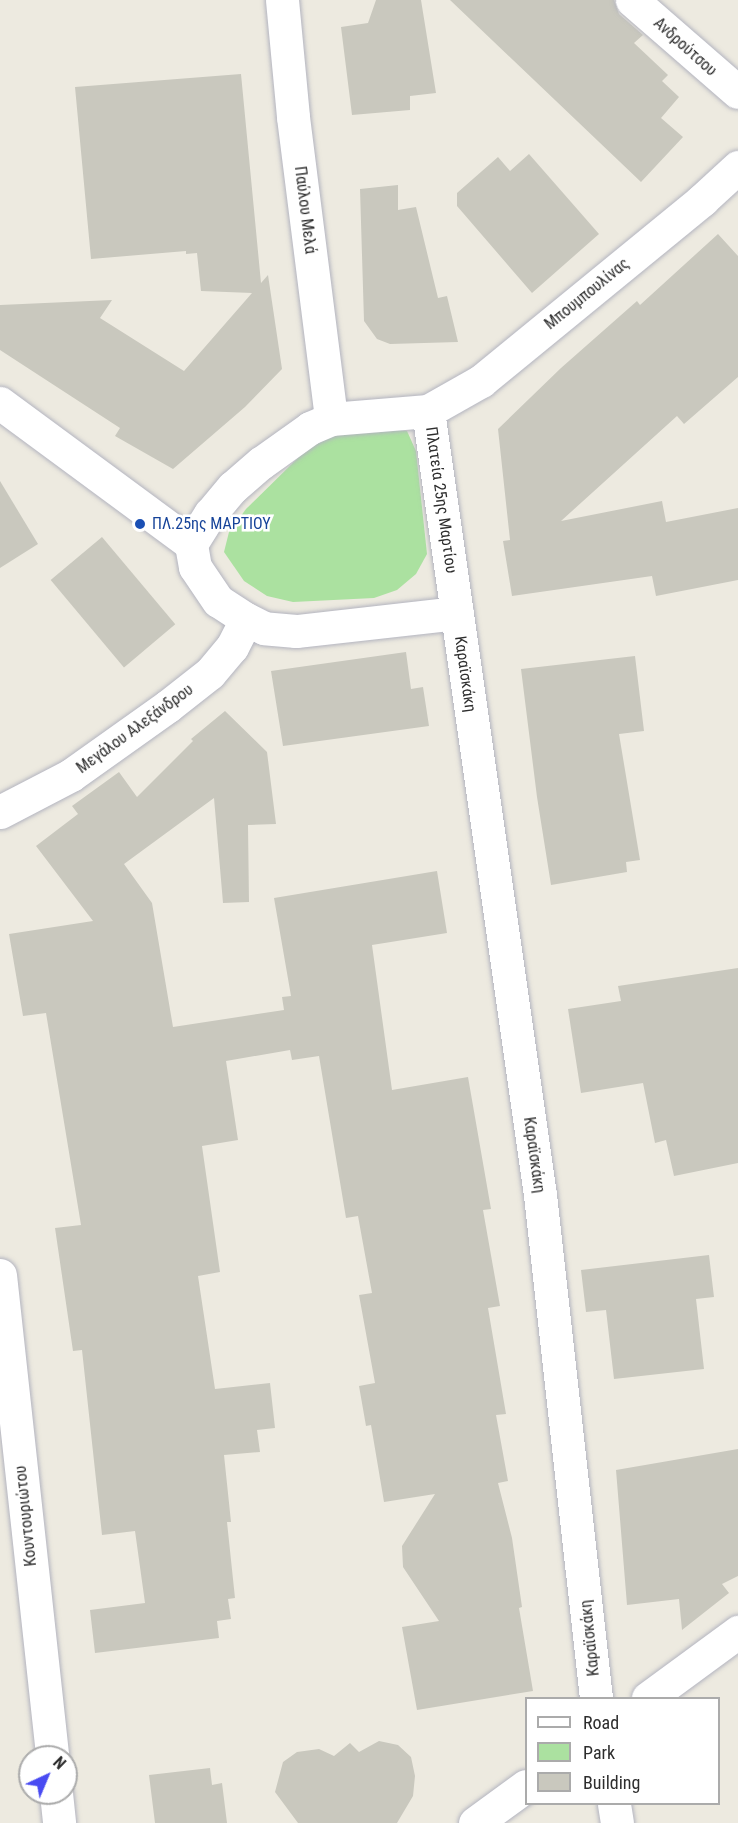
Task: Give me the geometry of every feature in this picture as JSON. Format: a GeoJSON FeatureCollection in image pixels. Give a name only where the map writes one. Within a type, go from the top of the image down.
{"type":"FeatureCollection","features":[{"type":"Feature","properties":{"kind":"street","name":"Παύλου Μελά"},"geometry":{"type":"LineString","coordinates":[[282,0],[293,117],[331,419]]}},
{"type":"Feature","properties":{"kind":"street","name":"Ανδρούτσου"},"geometry":{"type":"LineString","coordinates":[[632,0],[738,92]]}},
{"type":"Feature","properties":{"kind":"street","name":"Μπουμπουλίνας"},"geometry":{"type":"LineString","coordinates":[[428,411],[481,381],[702,200],[738,167]]}},
{"type":"Feature","properties":{"kind":"street"},"geometry":{"type":"LineString","coordinates":[[0,403],[191,544],[192,558],[201,579],[218,601],[264,628],[296,631],[457,613]]}},
{"type":"Feature","properties":{"kind":"street","name":"Πλατεία 25ης Μαρτίου"},"geometry":{"type":"LineString","coordinates":[[191,544],[210,514],[233,487],[290,441],[331,419],[428,411],[457,613]]}},
{"type":"Feature","properties":{"kind":"street","name":"Καραϊσκάκη"},"geometry":{"type":"LineString","coordinates":[[457,613],[540,1195],[596,1697]]}},
{"type":"Feature","properties":{"kind":"street","name":"Μεγάλου Αλεξάνδρου"},"geometry":{"type":"LineString","coordinates":[[0,812],[70,775],[210,674],[232,647],[246,619]]}},
{"type":"Feature","properties":{"kind":"street","name":"Κουντουριώτου"},"geometry":{"type":"LineString","coordinates":[[0,1275],[51,1745]]}},
{"type":"Feature","properties":{"kind":"street"},"geometry":{"type":"LineString","coordinates":[[649,1697],[738,1632]]}},
{"type":"Feature","properties":{"kind":"street"},"geometry":{"type":"LineString","coordinates":[[475,1823],[525,1787]]}},
{"type":"Feature","properties":{"kind":"street"},"geometry":{"type":"LineString","coordinates":[[57,1805],[59,1823]]}},
{"type":"Feature","properties":{"kind":"street"},"geometry":{"type":"LineString","coordinates":[[614,1805],[617,1823]]}},
{"type":"Feature","properties":{"kind":"green space"},"geometry":{"type":"Polygon","coordinates":[[[384,428],[407,431],[416,451],[427,554],[416,574],[397,590],[374,598],[293,602],[267,596],[244,581],[224,552],[229,532],[246,509],[307,449],[324,437],[384,428]]]}},
{"type":"Feature","properties":{"kind":"building"},"geometry":{"type":"Polygon","coordinates":[[[376,0],[421,0],[436,93],[410,96],[410,110],[352,115],[341,27],[368,23],[376,0]]]}},
{"type":"Feature","properties":{"kind":"building"},"geometry":{"type":"Polygon","coordinates":[[[450,0],[614,0],[619,14],[643,35],[634,43],[668,75],[662,81],[679,97],[661,118],[683,137],[641,182],[450,0]]]}},
{"type":"Feature","properties":{"kind":"building"},"geometry":{"type":"Polygon","coordinates":[[[241,74],[261,283],[268,275],[282,369],[245,407],[173,469],[115,436],[120,428],[0,350],[0,305],[112,300],[100,318],[184,371],[252,293],[201,291],[197,253],[186,254],[186,251],[91,259],[75,87],[241,74]]]}},
{"type":"Feature","properties":{"kind":"building"},"geometry":{"type":"Polygon","coordinates":[[[529,154],[599,234],[532,293],[457,206],[457,193],[498,157],[510,171],[529,154]]]}},
{"type":"Feature","properties":{"kind":"building"},"geometry":{"type":"Polygon","coordinates":[[[398,185],[398,210],[416,207],[438,298],[447,296],[458,342],[390,344],[377,339],[364,321],[360,189],[398,185]]]}},
{"type":"Feature","properties":{"kind":"building"},"geometry":{"type":"Polygon","coordinates":[[[718,234],[738,256],[738,377],[684,424],[677,416],[561,521],[662,501],[666,522],[738,508],[738,580],[656,596],[652,576],[512,596],[503,541],[510,540],[498,429],[561,368],[637,301],[640,305],[718,234]]]}},
{"type":"Feature","properties":{"kind":"building"},"geometry":{"type":"Polygon","coordinates":[[[0,481],[38,544],[0,568],[0,481]]]}},
{"type":"Feature","properties":{"kind":"building"},"geometry":{"type":"Polygon","coordinates":[[[102,537],[175,624],[124,667],[51,580],[102,537]]]}},
{"type":"Feature","properties":{"kind":"building"},"geometry":{"type":"Polygon","coordinates":[[[406,652],[411,689],[423,687],[429,726],[283,746],[271,671],[406,652]]]}},
{"type":"Feature","properties":{"kind":"building"},"geometry":{"type":"Polygon","coordinates":[[[635,656],[644,731],[619,734],[640,860],[626,862],[627,872],[551,885],[521,669],[635,656]]]}},
{"type":"Feature","properties":{"kind":"building"},"geometry":{"type":"Polygon","coordinates":[[[225,711],[267,752],[276,824],[248,825],[249,902],[223,903],[214,798],[124,864],[152,903],[173,1027],[284,1010],[282,997],[291,996],[274,898],[437,871],[447,933],[372,945],[392,1090],[468,1077],[491,1209],[483,1210],[500,1306],[488,1308],[506,1414],[496,1415],[508,1481],[498,1483],[512,1538],[522,1607],[519,1608],[533,1691],[417,1710],[402,1627],[439,1621],[403,1567],[402,1546],[435,1494],[384,1502],[371,1425],[366,1426],[359,1386],[375,1383],[359,1295],[372,1293],[358,1216],[346,1218],[319,1056],[292,1060],[290,1050],[226,1061],[238,1140],[202,1146],[220,1272],[198,1276],[215,1389],[270,1383],[275,1428],[257,1430],[260,1452],[224,1455],[231,1522],[227,1522],[235,1598],[228,1599],[231,1619],[217,1621],[219,1638],[95,1653],[90,1610],[145,1603],[135,1531],[102,1535],[82,1350],[73,1351],[55,1228],[81,1225],[46,1013],[23,1016],[9,934],[93,921],[36,846],[78,814],[72,806],[119,772],[137,797],[193,741],[191,739],[225,711]]]}},
{"type":"Feature","properties":{"kind":"building"},"geometry":{"type":"Polygon","coordinates":[[[738,968],[738,1163],[674,1176],[666,1140],[655,1143],[643,1083],[581,1093],[568,1009],[621,1001],[618,986],[738,968]]]}},
{"type":"Feature","properties":{"kind":"building"},"geometry":{"type":"Polygon","coordinates":[[[709,1255],[714,1297],[696,1299],[704,1369],[614,1379],[606,1310],[586,1312],[581,1270],[709,1255]]]}},
{"type":"Feature","properties":{"kind":"building"},"geometry":{"type":"Polygon","coordinates":[[[738,1449],[738,1576],[722,1584],[729,1593],[682,1630],[679,1599],[627,1605],[616,1470],[738,1449]]]}},
{"type":"Feature","properties":{"kind":"building"},"geometry":{"type":"Polygon","coordinates":[[[379,1741],[398,1745],[411,1757],[415,1776],[413,1796],[397,1823],[298,1823],[275,1792],[283,1762],[297,1752],[319,1749],[334,1756],[350,1743],[359,1752],[379,1741]]]}},
{"type":"Feature","properties":{"kind":"building"},"geometry":{"type":"Polygon","coordinates":[[[210,1768],[212,1785],[222,1783],[227,1823],[155,1823],[149,1775],[210,1768]]]}},
{"type":"Feature","properties":{"kind":"place","name":"ΠΛ.25ης ΜΑΡΤΙΟΥ"},"geometry":{"type":"Point","coordinates":[140,524]}}]}
